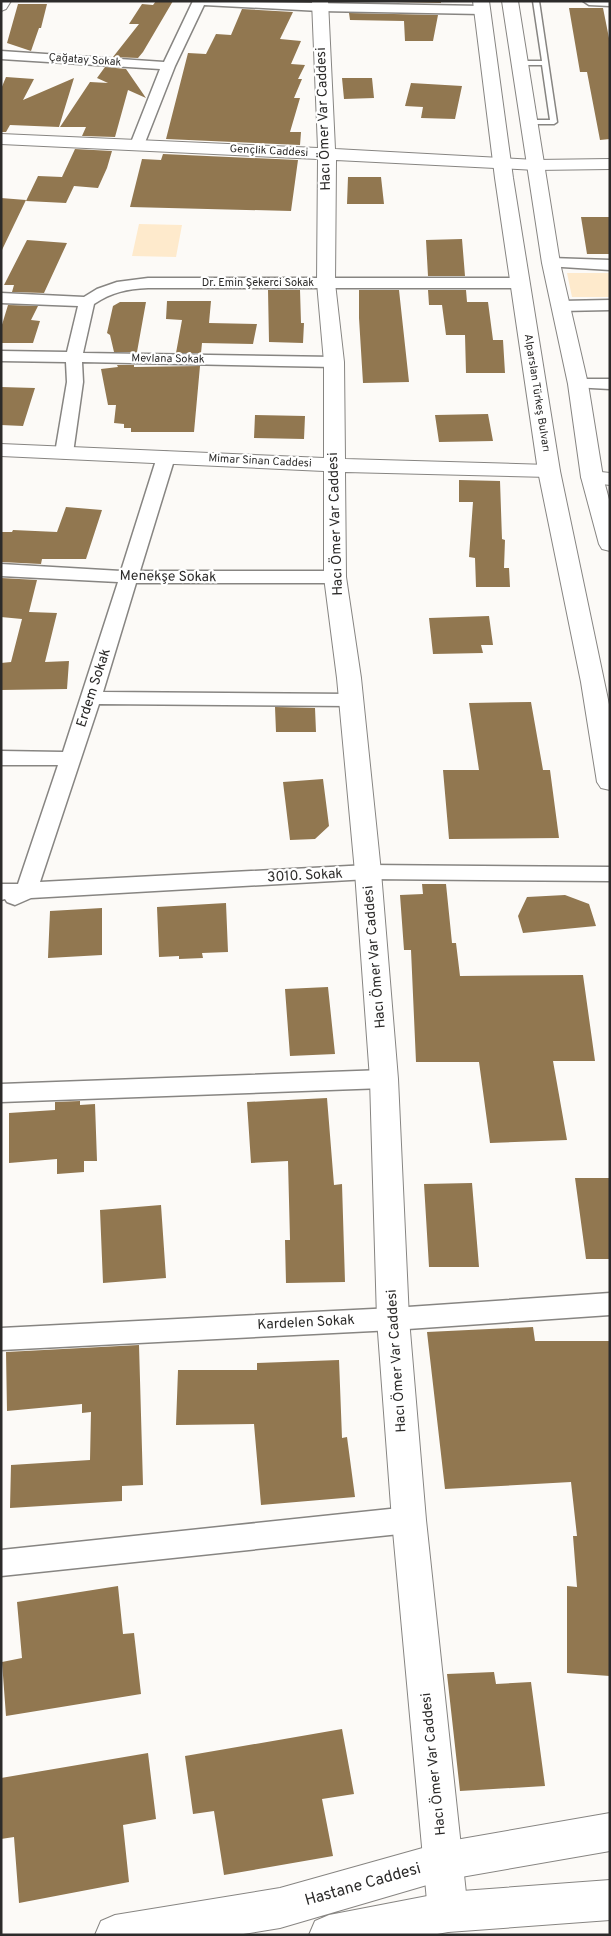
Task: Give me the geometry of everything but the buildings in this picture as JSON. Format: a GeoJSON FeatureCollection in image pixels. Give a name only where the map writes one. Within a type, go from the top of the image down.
{"type":"FeatureCollection","features":[{"type":"Feature","properties":{"kind":"main road"},"geometry":{"type":"LineString","coordinates":[[1,6],[3,1]]}},
{"type":"Feature","properties":{"kind":"main road"},"geometry":{"type":"LineString","coordinates":[[510,1],[551,263],[601,478],[610,544]]}},
{"type":"Feature","properties":{"kind":"main road","name":"Hacı Ömer Var Caddesi"},"geometry":{"type":"LineString","coordinates":[[320,4],[327,154],[326,283],[334,362],[335,577],[351,700],[368,872],[384,1079],[393,1319],[409,1520],[448,1912]]}},
{"type":"Feature","properties":{"kind":"main road","name":"Alparslan Türkeş Bulvarı"},"geometry":{"type":"LineString","coordinates":[[482,6],[501,162],[519,283],[537,383],[549,471],[593,682],[610,782]]}},
{"type":"Feature","properties":{"kind":"main road","name":"Gençlik Caddesi"},"geometry":{"type":"LineString","coordinates":[[1,139],[536,165],[610,164]]}},
{"type":"Feature","properties":{"kind":"main road","name":"Mimar Sinan Caddesi"},"geometry":{"type":"LineString","coordinates":[[1,450],[334,465],[549,471]]}},
{"type":"Feature","properties":{"kind":"main road","name":"Hastane Caddesi"},"geometry":{"type":"LineString","coordinates":[[115,1935],[280,1908],[444,1861],[610,1832]]}},
{"type":"Feature","properties":{"kind":"main road"},"geometry":{"type":"LineString","coordinates":[[329,1935],[448,1912],[610,1900]]}},
{"type":"Feature","properties":{"kind":"street"},"geometry":{"type":"LineString","coordinates":[[138,145],[168,66],[199,1],[482,6]]}},
{"type":"Feature","properties":{"kind":"street"},"geometry":{"type":"LineString","coordinates":[[589,1],[610,2]]}},
{"type":"Feature","properties":{"kind":"street","name":"Çağatay Sokak"},"geometry":{"type":"LineString","coordinates":[[1,55],[168,66]]}},
{"type":"Feature","properties":{"kind":"street"},"geometry":{"type":"LineString","coordinates":[[551,263],[610,265]]}},
{"type":"Feature","properties":{"kind":"street","name":"Dr. Emin Şekerci Sokak"},"geometry":{"type":"LineString","coordinates":[[87,302],[102,292],[122,285],[148,283],[519,283]]}},
{"type":"Feature","properties":{"kind":"street"},"geometry":{"type":"LineString","coordinates":[[1,298],[87,302],[74,358],[75,382],[64,452]]}},
{"type":"Feature","properties":{"kind":"street"},"geometry":{"type":"LineString","coordinates":[[561,306],[610,305]]}},
{"type":"Feature","properties":{"kind":"street","name":"Mevlana Sokak"},"geometry":{"type":"LineString","coordinates":[[1,356],[334,362]]}},
{"type":"Feature","properties":{"kind":"street"},"geometry":{"type":"LineString","coordinates":[[578,384],[610,384]]}},
{"type":"Feature","properties":{"kind":"street","name":"Erdem Sokak"},"geometry":{"type":"LineString","coordinates":[[26,890],[91,698],[166,457]]}},
{"type":"Feature","properties":{"kind":"street","name":"Menekşe Sokak"},"geometry":{"type":"LineString","coordinates":[[1,570],[129,577],[335,577]]}},
{"type":"Feature","properties":{"kind":"street"},"geometry":{"type":"LineString","coordinates":[[91,698],[351,700]]}},
{"type":"Feature","properties":{"kind":"street"},"geometry":{"type":"LineString","coordinates":[[1,758],[70,759]]}},
{"type":"Feature","properties":{"kind":"street","name":"3010. Sokak"},"geometry":{"type":"LineString","coordinates":[[1,892],[368,872],[610,874]]}},
{"type":"Feature","properties":{"kind":"street"},"geometry":{"type":"LineString","coordinates":[[1,904],[26,890]]}},
{"type":"Feature","properties":{"kind":"street"},"geometry":{"type":"LineString","coordinates":[[1,1092],[384,1079]]}},
{"type":"Feature","properties":{"kind":"street","name":"Kardelen Sokak"},"geometry":{"type":"LineString","coordinates":[[1,1339],[393,1319],[610,1304]]}},
{"type":"Feature","properties":{"kind":"street"},"geometry":{"type":"LineString","coordinates":[[1,1563],[409,1520]]}},
{"type":"Feature","properties":{"kind":"lane"},"geometry":{"type":"LineString","coordinates":[[529,122],[554,122],[536,1]]}},
{"type":"Feature","properties":{"kind":"lane"},"geometry":{"type":"LineString","coordinates":[[520,63],[545,63]]}},
{"type":"Feature","properties":{"kind":"shaded area"},"geometry":{"type":"Polygon","coordinates":[[[139,224],[182,225],[176,257],[132,256],[139,224]]]}},
{"type":"Feature","properties":{"kind":"shaded area"},"geometry":{"type":"Polygon","coordinates":[[[567,273],[610,273],[610,297],[572,297],[567,273]]]}}]}
